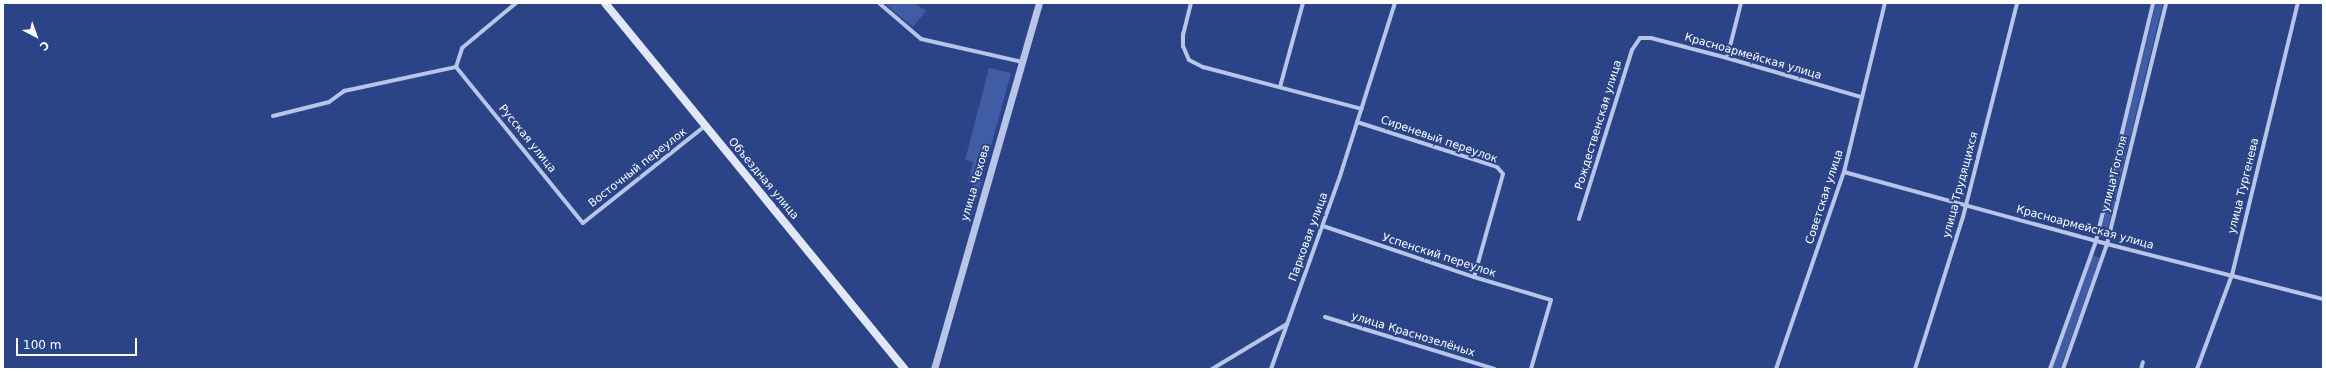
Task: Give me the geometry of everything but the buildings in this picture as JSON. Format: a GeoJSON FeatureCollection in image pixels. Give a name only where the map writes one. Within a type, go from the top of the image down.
{"type":"FeatureCollection","features":[{"type":"Feature","properties":{"kind":"main road","name":"Объездная улица"},"geometry":{"type":"LineString","coordinates":[[605,3],[905,369]]}},
{"type":"Feature","properties":{"kind":"street"},"geometry":{"type":"LineString","coordinates":[[273,116],[329,102],[344,91],[456,66],[462,48],[516,3]]}},
{"type":"Feature","properties":{"kind":"street"},"geometry":{"type":"LineString","coordinates":[[879,3],[921,39],[1022,62]]}},
{"type":"Feature","properties":{"kind":"street","name":"улица Чехова"},"geometry":{"type":"LineString","coordinates":[[934,369],[1039,3]]}},
{"type":"Feature","properties":{"kind":"street"},"geometry":{"type":"LineString","coordinates":[[1191,3],[1183,34],[1183,46],[1189,60],[1203,67],[1362,109]]}},
{"type":"Feature","properties":{"kind":"street"},"geometry":{"type":"LineString","coordinates":[[1280,87],[1303,3]]}},
{"type":"Feature","properties":{"kind":"street","name":"Парковая улица"},"geometry":{"type":"LineString","coordinates":[[1271,369],[1323,226],[1395,3]]}},
{"type":"Feature","properties":{"kind":"street"},"geometry":{"type":"LineString","coordinates":[[1727,58],[1741,3]]}},
{"type":"Feature","properties":{"kind":"street","name":"Советская улица"},"geometry":{"type":"LineString","coordinates":[[1776,369],[1844,172],[1885,3]]}},
{"type":"Feature","properties":{"kind":"street","name":"улица Трудящихся"},"geometry":{"type":"LineString","coordinates":[[1915,369],[1966,206],[2017,3]]}},
{"type":"Feature","properties":{"kind":"street","name":"улица Гоголя"},"geometry":{"type":"LineString","coordinates":[[2050,369],[2096,241],[2153,3]]}},
{"type":"Feature","properties":{"kind":"street","name":"улица Гоголя"},"geometry":{"type":"LineString","coordinates":[[2063,369],[2107,244],[2166,3]]}},
{"type":"Feature","properties":{"kind":"street","name":"улица Тургенева"},"geometry":{"type":"LineString","coordinates":[[2197,369],[2232,275],[2298,3]]}},
{"type":"Feature","properties":{"kind":"street","name":"Красноармейская улица"},"geometry":{"type":"LineString","coordinates":[[1640,38],[1651,38],[1727,58],[1861,97]]}},
{"type":"Feature","properties":{"kind":"street","name":"Рождественская улица"},"geometry":{"type":"LineString","coordinates":[[1579,219],[1632,50],[1640,38]]}},
{"type":"Feature","properties":{"kind":"street","name":"Русская улица"},"geometry":{"type":"LineString","coordinates":[[456,66],[583,223]]}},
{"type":"Feature","properties":{"kind":"street","name":"Сиреневый переулок"},"geometry":{"type":"LineString","coordinates":[[1357,122],[1497,167],[1503,174],[1474,277]]}},
{"type":"Feature","properties":{"kind":"street","name":"Восточный переулок"},"geometry":{"type":"LineString","coordinates":[[583,223],[705,126]]}},
{"type":"Feature","properties":{"kind":"street","name":"Красноармейская улица"},"geometry":{"type":"LineString","coordinates":[[1844,172],[2107,244],[2323,299]]}},
{"type":"Feature","properties":{"kind":"street","name":"Успенский переулок"},"geometry":{"type":"LineString","coordinates":[[1323,226],[1474,277],[1551,300],[1531,369]]}},
{"type":"Feature","properties":{"kind":"street","name":"улица Краснозелёных"},"geometry":{"type":"LineString","coordinates":[[1325,317],[1495,369]]}},
{"type":"Feature","properties":{"kind":"street"},"geometry":{"type":"LineString","coordinates":[[1212,369],[1287,324]]}},
{"type":"Feature","properties":{"kind":"street"},"geometry":{"type":"LineString","coordinates":[[2141,369],[2144,362]]}},
{"type":"Feature","properties":{"kind":"shaded area"},"geometry":{"type":"Polygon","coordinates":[[[884,3],[915,3],[926,11],[913,27],[884,3]]]}},
{"type":"Feature","properties":{"kind":"shaded area"},"geometry":{"type":"Polygon","coordinates":[[[2156,3],[2163,3],[2108,228],[2101,226],[2156,3]]]}},
{"type":"Feature","properties":{"kind":"shaded area"},"geometry":{"type":"Polygon","coordinates":[[[989,68],[1011,73],[972,216],[965,214],[973,184],[968,182],[973,162],[965,160],[989,68]]]}},
{"type":"Feature","properties":{"kind":"shaded area"},"geometry":{"type":"Polygon","coordinates":[[[2093,255],[2100,258],[2060,369],[2052,369],[2093,255]]]}}]}
